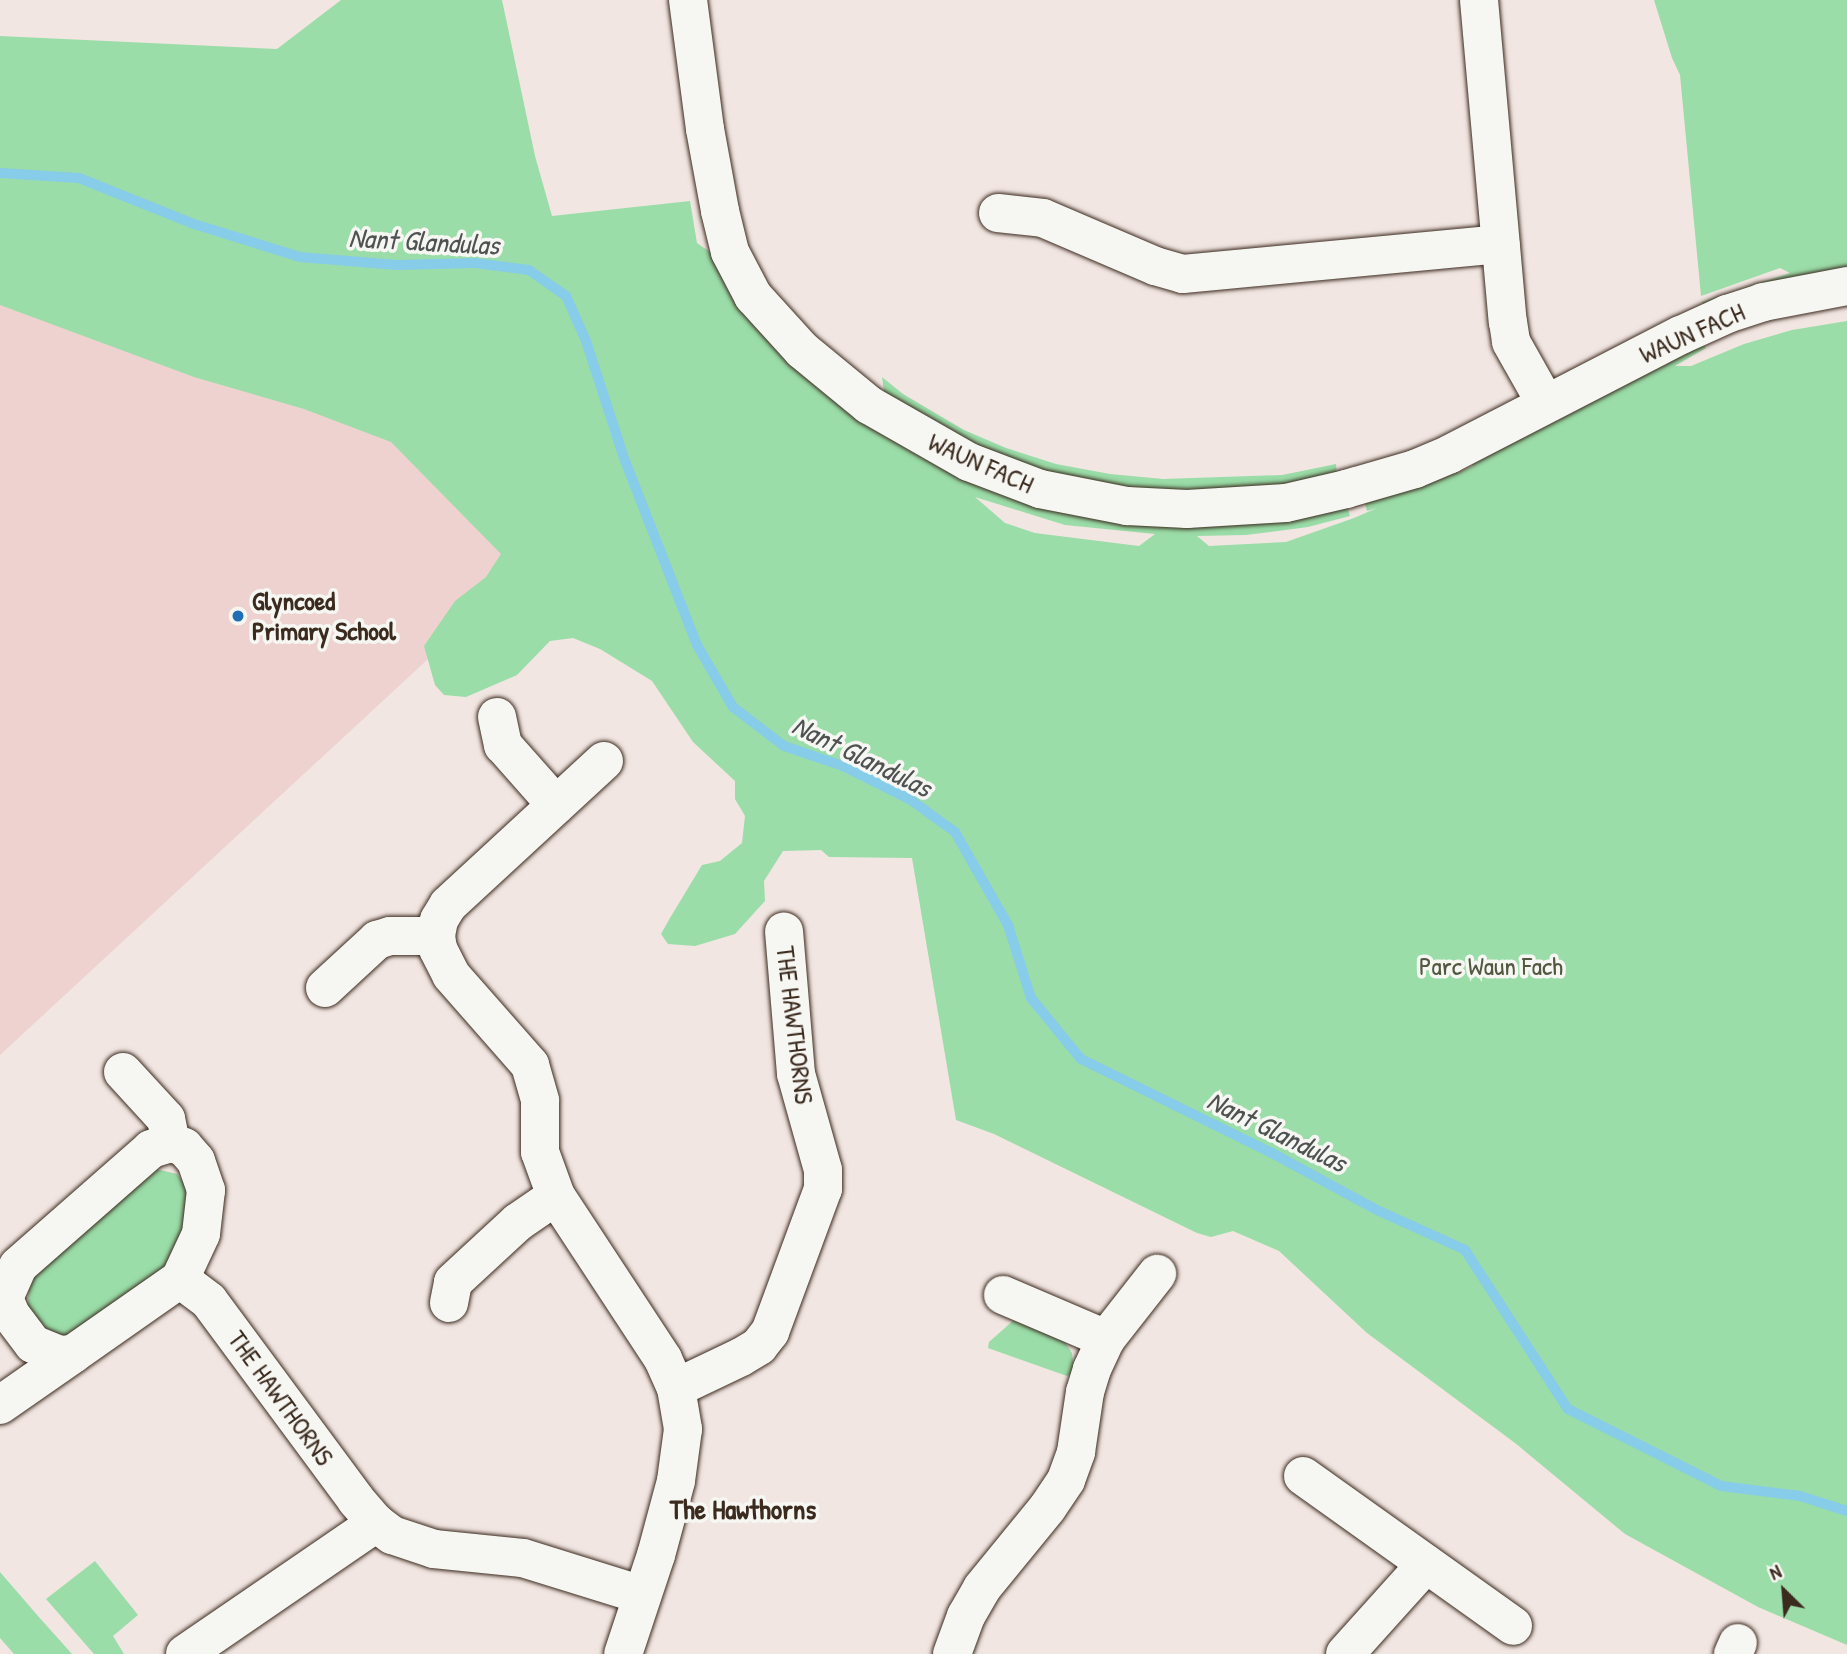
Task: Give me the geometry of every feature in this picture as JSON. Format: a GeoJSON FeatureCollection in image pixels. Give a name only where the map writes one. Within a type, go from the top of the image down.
{"type":"FeatureCollection","features":[{"type":"Feature","properties":{"kind":"street","name":"WAUN FACH"},"geometry":{"type":"LineString","coordinates":[[688,0],[705,129],[720,211],[730,252],[753,296],[774,323],[838,382],[880,412],[969,462],[1040,489],[1127,506],[1187,509],[1286,503],[1415,468],[1456,451],[1681,334],[1727,314],[1763,302],[1847,286]]}},
{"type":"Feature","properties":{"kind":"street"},"geometry":{"type":"LineString","coordinates":[[1479,0],[1511,342],[1546,404]]}},
{"type":"Feature","properties":{"kind":"street"},"geometry":{"type":"LineString","coordinates":[[998,214],[1043,218],[1155,266],[1183,274],[1501,244]]}},
{"type":"Feature","properties":{"kind":"street"},"geometry":{"type":"LineString","coordinates":[[498,717],[503,745],[556,805]]}},
{"type":"Feature","properties":{"kind":"street"},"geometry":{"type":"LineString","coordinates":[[604,761],[448,905],[439,920],[436,936],[438,949],[451,975],[530,1065],[540,1101],[540,1152],[555,1196],[652,1342],[676,1388],[683,1429],[681,1454],[666,1519],[623,1654]]}},
{"type":"Feature","properties":{"kind":"street","name":"THE HAWTHORNS"},"geometry":{"type":"LineString","coordinates":[[676,1388],[741,1357],[759,1346],[770,1332],[822,1189],[823,1170],[796,1074],[784,932]]}},
{"type":"Feature","properties":{"kind":"street"},"geometry":{"type":"LineString","coordinates":[[324,988],[377,940],[390,936],[436,936]]}},
{"type":"Feature","properties":{"kind":"street"},"geometry":{"type":"LineString","coordinates":[[123,1072],[166,1119],[172,1143]]}},
{"type":"Feature","properties":{"kind":"street"},"geometry":{"type":"LineString","coordinates":[[0,1405],[180,1279],[201,1234],[206,1190],[196,1161],[184,1147],[172,1143],[151,1149],[18,1266],[2,1295],[11,1315],[33,1344],[60,1355],[72,1354]]}},
{"type":"Feature","properties":{"kind":"street"},"geometry":{"type":"LineString","coordinates":[[449,1303],[453,1282],[518,1222],[555,1196]]}},
{"type":"Feature","properties":{"kind":"street"},"geometry":{"type":"LineString","coordinates":[[952,1654],[965,1616],[982,1588],[1048,1507],[1066,1480],[1076,1452],[1085,1392],[1106,1339],[1157,1274]]}},
{"type":"Feature","properties":{"kind":"street","name":"THE HAWTHORNS"},"geometry":{"type":"LineString","coordinates":[[180,1279],[209,1301],[376,1523],[399,1538],[434,1549],[523,1558],[642,1595]]}},
{"type":"Feature","properties":{"kind":"street"},"geometry":{"type":"LineString","coordinates":[[1003,1296],[1106,1339]]}},
{"type":"Feature","properties":{"kind":"street"},"geometry":{"type":"LineString","coordinates":[[1303,1476],[1513,1626]]}},
{"type":"Feature","properties":{"kind":"street"},"geometry":{"type":"LineString","coordinates":[[185,1654],[376,1523]]}},
{"type":"Feature","properties":{"kind":"street"},"geometry":{"type":"LineString","coordinates":[[1345,1654],[1426,1564]]}},
{"type":"Feature","properties":{"kind":"shaded area","name":"Glyncoed Primary School"},"geometry":{"type":"Polygon","coordinates":[[[0,283],[403,441],[532,563],[0,1055],[0,283]]]}},
{"type":"Feature","properties":{"kind":"green space","name":"Parc Waun Fach"},"geometry":{"type":"Polygon","coordinates":[[[341,0],[502,0],[535,156],[552,216],[690,201],[697,243],[717,257],[735,297],[1032,502],[1347,505],[1350,516],[1308,527],[1246,535],[1197,536],[1209,546],[1286,542],[1354,518],[1377,508],[1367,511],[1364,500],[1455,468],[1458,473],[1473,466],[1471,460],[1702,340],[1706,348],[1675,366],[1691,366],[1744,344],[1792,330],[1847,321],[1847,1645],[1758,1607],[1625,1534],[1515,1443],[1367,1333],[1279,1251],[1233,1231],[1211,1237],[1197,1233],[994,1134],[956,1120],[912,858],[829,857],[821,850],[783,851],[764,881],[765,901],[735,934],[695,946],[668,944],[661,934],[670,918],[702,865],[720,861],[742,843],[745,816],[735,799],[735,781],[693,742],[652,681],[600,649],[573,638],[550,641],[517,675],[466,697],[444,695],[435,685],[424,646],[455,601],[486,577],[501,554],[391,442],[304,409],[194,377],[0,305],[0,36],[277,49],[341,0]],[[975,497],[1005,523],[1035,533],[1139,546],[1155,534],[1065,525],[975,497]]]}},
{"type":"Feature","properties":{"kind":"green space"},"geometry":{"type":"Polygon","coordinates":[[[1654,0],[1847,0],[1847,269],[1704,308],[1702,302],[1790,273],[1780,268],[1701,296],[1680,75],[1654,0]]]}},
{"type":"Feature","properties":{"kind":"green space"},"geometry":{"type":"Polygon","coordinates":[[[882,377],[903,394],[964,430],[1006,448],[1056,464],[1110,474],[1163,479],[1282,475],[1336,464],[1337,476],[1315,482],[1197,495],[1092,486],[1000,460],[885,398],[882,377]]]}},
{"type":"Feature","properties":{"kind":"green space"},"geometry":{"type":"Polygon","coordinates":[[[156,1169],[177,1174],[192,1193],[174,1266],[85,1330],[62,1337],[47,1332],[28,1307],[29,1281],[156,1169]]]}},
{"type":"Feature","properties":{"kind":"green space"},"geometry":{"type":"Polygon","coordinates":[[[1015,1319],[1064,1341],[1072,1353],[1074,1373],[1067,1376],[988,1348],[989,1342],[1015,1319]]]}},
{"type":"Feature","properties":{"kind":"green space"},"geometry":{"type":"Polygon","coordinates":[[[95,1561],[138,1615],[113,1636],[124,1654],[94,1654],[46,1599],[95,1561]]]}},
{"type":"Feature","properties":{"kind":"green space"},"geometry":{"type":"Polygon","coordinates":[[[0,1572],[72,1654],[14,1654],[0,1638],[0,1572]]]}},
{"type":"Feature","properties":{"kind":"waterway","name":"Nant Glandulas"},"geometry":{"type":"LineString","coordinates":[[0,173],[79,178],[194,224],[300,257],[397,265],[475,263],[529,270],[566,296],[586,341],[624,458],[697,645],[733,707],[784,746],[843,766],[911,800],[955,832],[1008,925],[1031,998],[1081,1059],[1270,1152],[1377,1210],[1465,1250],[1568,1409],[1721,1486],[1800,1496],[1847,1511]]}},
{"type":"Feature","properties":{"kind":"place","name":"Glyncoed Primary School"},"geometry":{"type":"Point","coordinates":[238,616]}},
{"type":"Feature","properties":{"kind":"district","name":"The Hawthorns"},"geometry":{"type":"Point","coordinates":[743,1509]}}]}
